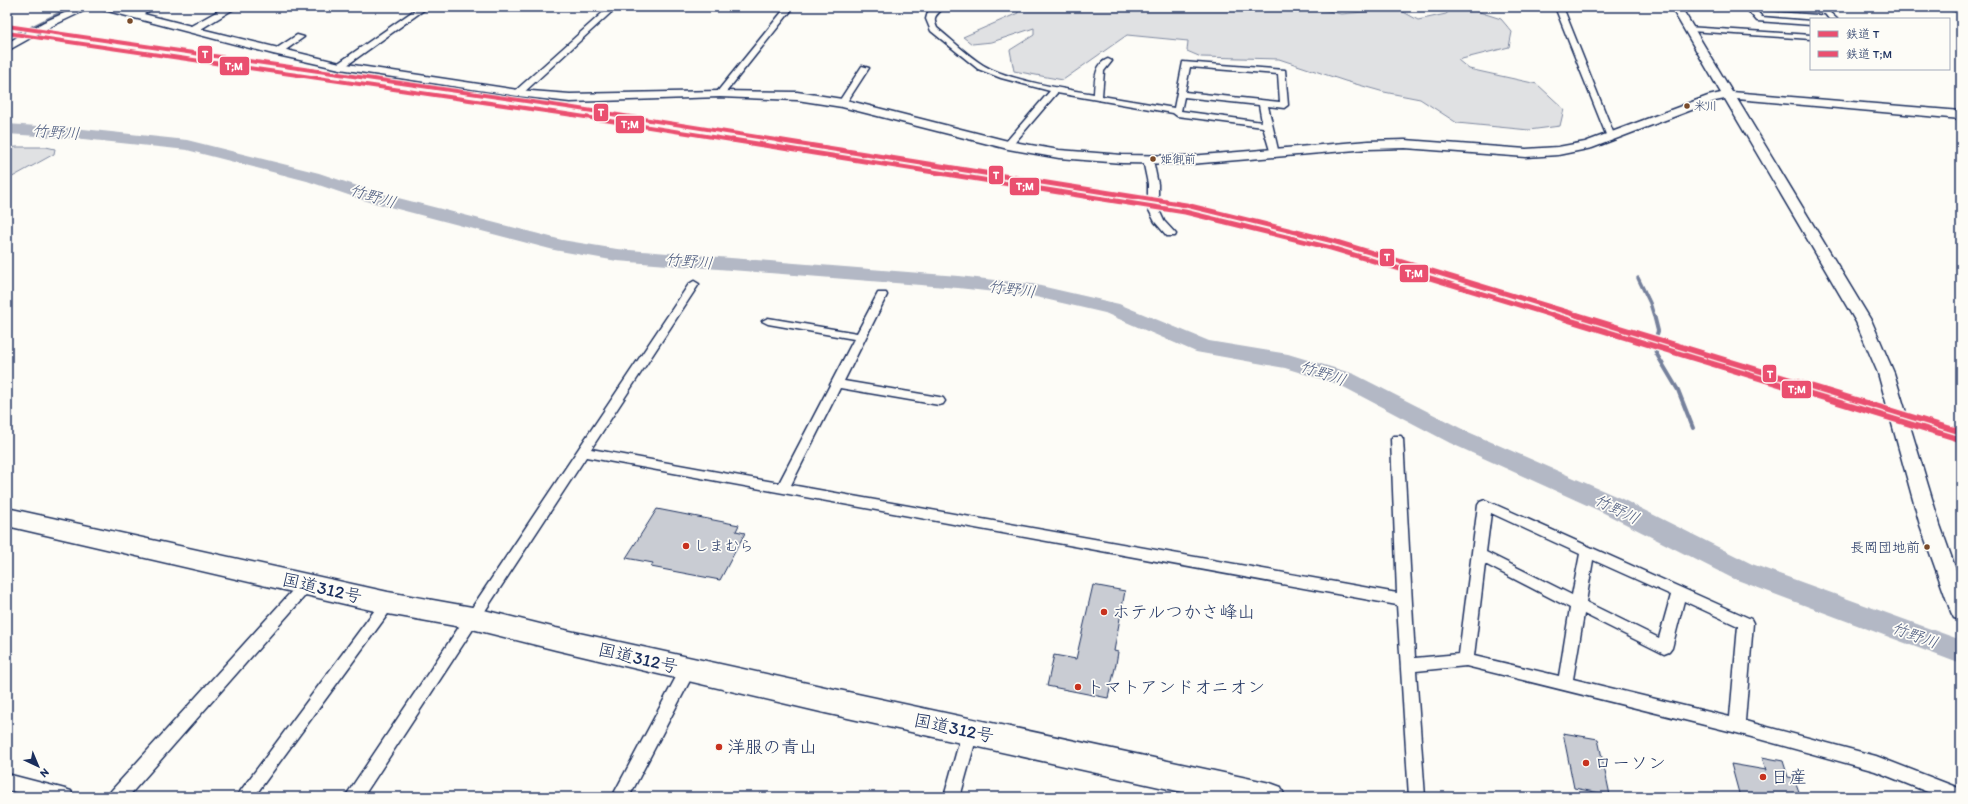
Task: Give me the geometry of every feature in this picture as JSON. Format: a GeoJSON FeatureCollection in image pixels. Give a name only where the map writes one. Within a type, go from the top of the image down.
{"type":"FeatureCollection","features":[{"type":"Feature","properties":{"kind":"highway","name":"国道312号"},"geometry":{"type":"LineString","coordinates":[[7,516],[306,585],[388,603],[472,618],[688,669],[1270,797]]}},
{"type":"Feature","properties":{"kind":"street"},"geometry":{"type":"LineString","coordinates":[[7,48],[48,24],[87,7]]}},
{"type":"Feature","properties":{"kind":"street"},"geometry":{"type":"LineString","coordinates":[[104,7],[277,52],[340,66],[518,93],[570,98],[780,94],[842,103],[1008,145],[1059,154],[1148,160],[1196,160],[1368,145],[1405,144],[1526,153],[1558,151],[1588,145],[1712,98],[1730,95],[1961,115]]}},
{"type":"Feature","properties":{"kind":"street"},"geometry":{"type":"LineString","coordinates":[[136,15],[151,7]]}},
{"type":"Feature","properties":{"kind":"street"},"geometry":{"type":"LineString","coordinates":[[192,30],[232,7]]}},
{"type":"Feature","properties":{"kind":"street"},"geometry":{"type":"LineString","coordinates":[[340,66],[424,7]]}},
{"type":"Feature","properties":{"kind":"street"},"geometry":{"type":"LineString","coordinates":[[518,93],[613,7]]}},
{"type":"Feature","properties":{"kind":"street"},"geometry":{"type":"LineString","coordinates":[[720,94],[790,7]]}},
{"type":"Feature","properties":{"kind":"street"},"geometry":{"type":"LineString","coordinates":[[940,7],[931,14],[930,18],[934,28],[982,67],[1010,78],[1055,90],[1177,110],[1177,113],[1205,118],[1267,125]]}},
{"type":"Feature","properties":{"kind":"street"},"geometry":{"type":"LineString","coordinates":[[1559,7],[1611,137]]}},
{"type":"Feature","properties":{"kind":"street"},"geometry":{"type":"LineString","coordinates":[[1676,7],[1730,95],[1864,322],[1886,373],[1930,525],[1961,612]]}},
{"type":"Feature","properties":{"kind":"street"},"geometry":{"type":"LineString","coordinates":[[1749,7],[1774,35]]}},
{"type":"Feature","properties":{"kind":"street"},"geometry":{"type":"LineString","coordinates":[[1756,7],[1827,12],[1832,18]]}},
{"type":"Feature","properties":{"kind":"street"},"geometry":{"type":"LineString","coordinates":[[1944,7],[1961,10]]}},
{"type":"Feature","properties":{"kind":"street"},"geometry":{"type":"LineString","coordinates":[[1760,19],[1810,23]]}},
{"type":"Feature","properties":{"kind":"street"},"geometry":{"type":"LineString","coordinates":[[1690,29],[1810,37]]}},
{"type":"Feature","properties":{"kind":"street"},"geometry":{"type":"LineString","coordinates":[[277,52],[300,37]]}},
{"type":"Feature","properties":{"kind":"street"},"geometry":{"type":"LineString","coordinates":[[1098,97],[1100,71],[1108,61]]}},
{"type":"Feature","properties":{"kind":"street"},"geometry":{"type":"LineString","coordinates":[[1177,110],[1186,64],[1282,72],[1284,104],[1181,94]]}},
{"type":"Feature","properties":{"kind":"street"},"geometry":{"type":"LineString","coordinates":[[842,103],[865,68]]}},
{"type":"Feature","properties":{"kind":"street"},"geometry":{"type":"LineString","coordinates":[[1008,145],[1055,90]]}},
{"type":"Feature","properties":{"kind":"street"},"geometry":{"type":"LineString","coordinates":[[1263,103],[1275,154]]}},
{"type":"Feature","properties":{"kind":"street"},"geometry":{"type":"LineString","coordinates":[[1148,160],[1153,184],[1152,208],[1160,222],[1171,234]]}},
{"type":"Feature","properties":{"kind":"street"},"geometry":{"type":"LineString","coordinates":[[353,797],[694,284]]}},
{"type":"Feature","properties":{"kind":"street"},"geometry":{"type":"LineString","coordinates":[[783,488],[882,295]]}},
{"type":"Feature","properties":{"kind":"street"},"geometry":{"type":"LineString","coordinates":[[768,321],[861,337]]}},
{"type":"Feature","properties":{"kind":"street"},"geometry":{"type":"LineString","coordinates":[[837,384],[939,401]]}},
{"type":"Feature","properties":{"kind":"street"},"geometry":{"type":"LineString","coordinates":[[1397,439],[1404,600],[1417,797]]}},
{"type":"Feature","properties":{"kind":"street"},"geometry":{"type":"LineString","coordinates":[[582,452],[1404,600]]}},
{"type":"Feature","properties":{"kind":"street"},"geometry":{"type":"LineString","coordinates":[[1466,660],[1485,505],[1746,623],[1738,726]]}},
{"type":"Feature","properties":{"kind":"street"},"geometry":{"type":"LineString","coordinates":[[1565,684],[1587,551]]}},
{"type":"Feature","properties":{"kind":"street"},"geometry":{"type":"LineString","coordinates":[[1479,555],[1664,648],[1679,593]]}},
{"type":"Feature","properties":{"kind":"street"},"geometry":{"type":"LineString","coordinates":[[117,797],[306,585]]}},
{"type":"Feature","properties":{"kind":"street"},"geometry":{"type":"LineString","coordinates":[[244,797],[388,603]]}},
{"type":"Feature","properties":{"kind":"street"},"geometry":{"type":"LineString","coordinates":[[1408,665],[1466,660],[1738,726],[1876,764],[1960,797]]}},
{"type":"Feature","properties":{"kind":"street"},"geometry":{"type":"LineString","coordinates":[[620,797],[688,669]]}},
{"type":"Feature","properties":{"kind":"street"},"geometry":{"type":"LineString","coordinates":[[952,797],[970,732]]}},
{"type":"Feature","properties":{"kind":"street"},"geometry":{"type":"LineString","coordinates":[[7,782],[65,797]]}},
{"type":"Feature","properties":{"kind":"shaded area"},"geometry":{"type":"Polygon","coordinates":[[[1017,7],[1321,7],[1320,9],[1341,14],[1398,9],[1418,20],[1446,14],[1452,9],[1470,9],[1501,19],[1512,32],[1509,47],[1458,60],[1469,69],[1537,84],[1564,109],[1560,126],[1529,130],[1457,123],[1420,99],[1384,92],[1345,81],[1279,59],[1201,57],[1187,51],[1188,41],[1127,35],[1063,80],[1014,71],[1010,50],[1034,35],[1034,28],[992,42],[972,44],[963,37],[1018,13],[1017,7]]]}},
{"type":"Feature","properties":{"kind":"shaded area"},"geometry":{"type":"Polygon","coordinates":[[[46,147],[55,149],[54,154],[7,180],[7,148],[46,147]]]}},
{"type":"Feature","properties":{"kind":"building","name":"しまむら"},"geometry":{"type":"Polygon","coordinates":[[[657,509],[739,525],[736,531],[745,533],[720,580],[651,567],[653,563],[626,558],[657,509]]]}},
{"type":"Feature","properties":{"kind":"building"},"geometry":{"type":"Polygon","coordinates":[[[1093,585],[1125,591],[1114,651],[1118,652],[1108,698],[1047,686],[1054,655],[1076,659],[1093,585]]]}},
{"type":"Feature","properties":{"kind":"building","name":"ローソン"},"geometry":{"type":"Polygon","coordinates":[[[1563,733],[1598,739],[1610,795],[1574,788],[1563,733]]]}},
{"type":"Feature","properties":{"kind":"building","name":"日産"},"geometry":{"type":"Polygon","coordinates":[[[1762,757],[1783,761],[1788,777],[1794,778],[1801,797],[1740,797],[1731,764],[1766,770],[1762,757]]]}},
{"type":"Feature","properties":{"kind":"waterway"},"geometry":{"type":"LineString","coordinates":[[31,27],[71,7]]}},
{"type":"Feature","properties":{"kind":"waterway"},"geometry":{"type":"LineString","coordinates":[[7,38],[20,32]]}},
{"type":"Feature","properties":{"kind":"waterway","name":"竹野川"},"geometry":{"type":"LineString","coordinates":[[7,129],[83,134],[187,145],[313,177],[369,196],[561,246],[617,255],[958,282],[1032,290],[1112,308],[1204,347],[1288,361],[1346,379],[1458,437],[1611,505],[1742,571],[1961,652]]}},
{"type":"Feature","properties":{"kind":"waterway"},"geometry":{"type":"LineString","coordinates":[[1638,278],[1650,303],[1654,316]]}},
{"type":"Feature","properties":{"kind":"waterway"},"geometry":{"type":"LineString","coordinates":[[1654,315],[1658,331],[1654,343],[1656,353],[1678,390],[1693,428]]}},
{"type":"Feature","properties":{"kind":"rail line","name":"T"},"geometry":{"type":"LineString","coordinates":[[7,26],[567,107],[1186,205],[1333,241],[1961,432]]}},
{"type":"Feature","properties":{"kind":"rail line","name":"T;M"},"geometry":{"type":"LineString","coordinates":[[7,33],[566,114],[1185,212],[1331,248],[1959,439]]}},
{"type":"Feature","properties":{"kind":"place","name":"米川"},"geometry":{"type":"Point","coordinates":[1687,106]}},
{"type":"Feature","properties":{"kind":"place","name":"姫御前"},"geometry":{"type":"Point","coordinates":[1153,159]}},
{"type":"Feature","properties":{"kind":"place","name":"しまむら"},"geometry":{"type":"Point","coordinates":[686,546]}},
{"type":"Feature","properties":{"kind":"place","name":"長岡団地前"},"geometry":{"type":"Point","coordinates":[1927,547]}},
{"type":"Feature","properties":{"kind":"place","name":"ホテルつかさ峰山"},"geometry":{"type":"Point","coordinates":[1104,612]}},
{"type":"Feature","properties":{"kind":"place","name":"トマトアンドオニオン"},"geometry":{"type":"Point","coordinates":[1078,687]}},
{"type":"Feature","properties":{"kind":"place","name":"洋服の青山"},"geometry":{"type":"Point","coordinates":[719,747]}},
{"type":"Feature","properties":{"kind":"place","name":"ローソン"},"geometry":{"type":"Point","coordinates":[1586,763]}},
{"type":"Feature","properties":{"kind":"place","name":"日産"},"geometry":{"type":"Point","coordinates":[1763,777]}}]}
